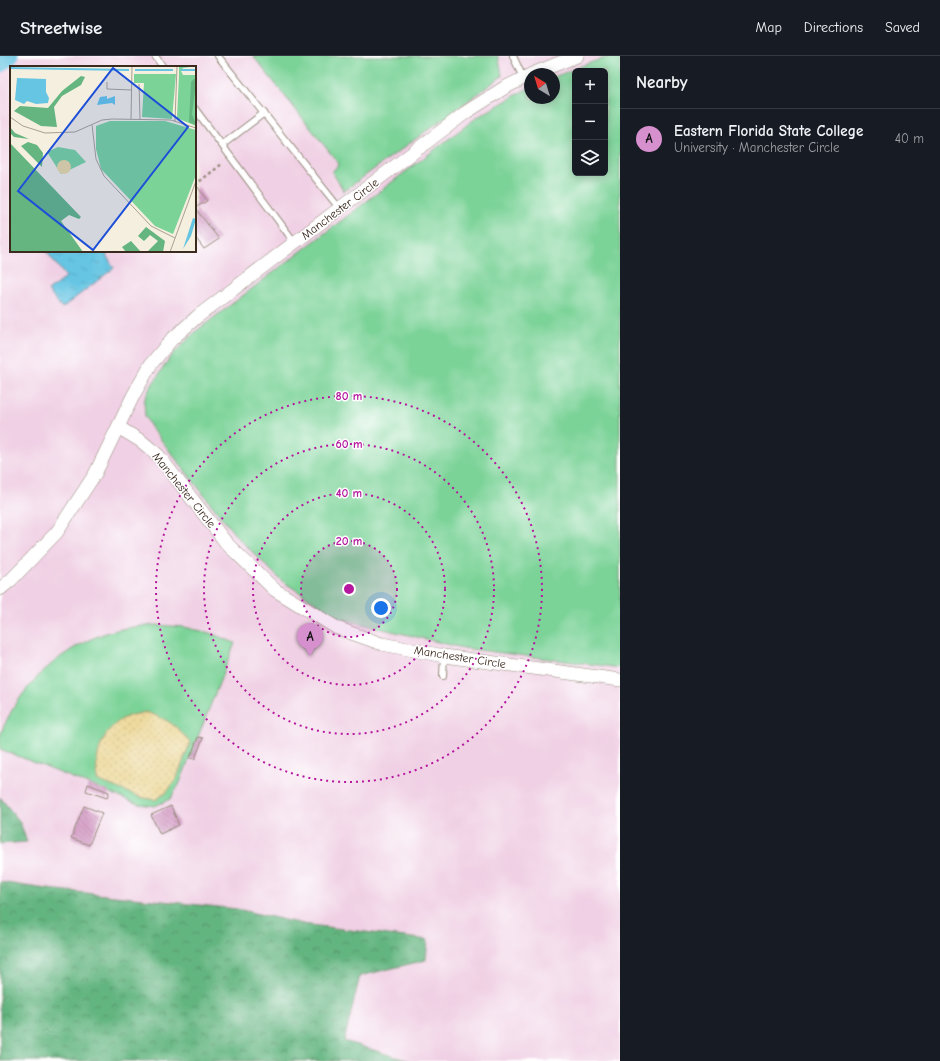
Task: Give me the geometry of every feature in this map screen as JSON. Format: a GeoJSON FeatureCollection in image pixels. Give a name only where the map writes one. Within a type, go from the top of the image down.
{"type":"FeatureCollection","features":[{"type":"Feature","properties":{"kind":"street","name":"Manchester Circle"},"geometry":{"type":"LineString","coordinates":[[548,68],[577,56]]}},
{"type":"Feature","properties":{"kind":"street","name":"Manchester Circle"},"geometry":{"type":"LineString","coordinates":[[524,78],[504,88],[464,113],[296,243],[198,316],[171,340],[151,364],[133,396],[118,428],[141,441],[158,455],[227,544],[275,590],[337,628],[382,644],[444,656],[620,680]]}},
{"type":"Feature","properties":{"kind":"street"},"geometry":{"type":"LineString","coordinates":[[0,589],[11,580],[57,532],[95,474],[118,428]]}},
{"type":"Feature","properties":{"kind":"lane"},"geometry":{"type":"LineString","coordinates":[[155,56],[162,66]]}},
{"type":"Feature","properties":{"kind":"lane"},"geometry":{"type":"LineString","coordinates":[[218,56],[340,209]]}},
{"type":"Feature","properties":{"kind":"lane"},"geometry":{"type":"LineString","coordinates":[[513,56],[524,71]]}},
{"type":"Feature","properties":{"kind":"lane"},"geometry":{"type":"LineString","coordinates":[[196,110],[296,243]]}},
{"type":"Feature","properties":{"kind":"lane"},"geometry":{"type":"LineString","coordinates":[[222,145],[264,113]]}},
{"type":"Feature","properties":{"kind":"lane"},"geometry":{"type":"LineString","coordinates":[[443,676],[444,656]]}},
{"type":"Feature","properties":{"kind":"path"},"geometry":{"type":"LineString","coordinates":[[196,184],[222,164]]}},
{"type":"Feature","properties":{"kind":"shaded area"},"geometry":{"type":"Polygon","coordinates":[[[0,56],[620,56],[620,1061],[0,1061],[0,56]]]}},
{"type":"Feature","properties":{"kind":"green space"},"geometry":{"type":"Polygon","coordinates":[[[253,56],[498,56],[502,76],[344,191],[332,172],[339,164],[253,56]]]}},
{"type":"Feature","properties":{"kind":"green space"},"geometry":{"type":"Polygon","coordinates":[[[611,56],[620,56],[620,668],[463,648],[341,619],[282,581],[236,536],[151,427],[145,416],[144,401],[150,388],[171,356],[195,332],[476,118],[524,90],[524,104],[560,104],[560,75],[572,70],[572,176],[608,176],[608,68],[576,68],[611,56]]]}},
{"type":"Feature","properties":{"kind":"green space"},"geometry":{"type":"Polygon","coordinates":[[[157,625],[184,627],[210,633],[235,643],[179,785],[170,799],[155,806],[138,804],[0,749],[0,737],[11,712],[19,699],[39,675],[50,665],[75,647],[103,634],[116,630],[157,625]]]}},
{"type":"Feature","properties":{"kind":"green space"},"geometry":{"type":"Polygon","coordinates":[[[0,797],[20,822],[27,842],[0,844],[0,797]]]}},
{"type":"Feature","properties":{"kind":"green space"},"geometry":{"type":"Polygon","coordinates":[[[0,882],[39,888],[237,909],[303,924],[428,940],[426,960],[360,976],[344,1041],[409,1061],[0,1061],[0,882]]]}},
{"type":"Feature","properties":{"kind":"sand"},"geometry":{"type":"Polygon","coordinates":[[[146,712],[171,723],[190,743],[176,780],[166,793],[155,800],[140,797],[97,780],[98,754],[100,746],[109,731],[122,719],[146,712]]]}},
{"type":"Feature","properties":{"kind":"water"},"geometry":{"type":"Polygon","coordinates":[[[47,252],[110,252],[106,255],[114,268],[62,308],[48,291],[66,277],[47,252]]]}},
{"type":"Feature","properties":{"kind":"building"},"geometry":{"type":"Polygon","coordinates":[[[198,187],[207,201],[196,207],[196,189],[198,187]]]}},
{"type":"Feature","properties":{"kind":"building"},"geometry":{"type":"Polygon","coordinates":[[[196,209],[219,239],[204,249],[196,238],[196,209]]]}},
{"type":"Feature","properties":{"kind":"building"},"geometry":{"type":"Polygon","coordinates":[[[198,737],[203,738],[195,759],[190,758],[198,737]]]}},
{"type":"Feature","properties":{"kind":"building"},"geometry":{"type":"Polygon","coordinates":[[[88,784],[109,792],[107,798],[86,791],[88,784]]]}},
{"type":"Feature","properties":{"kind":"building"},"geometry":{"type":"Polygon","coordinates":[[[84,806],[102,813],[89,845],[71,838],[84,806]]]}},
{"type":"Feature","properties":{"kind":"building"},"geometry":{"type":"Polygon","coordinates":[[[171,806],[179,825],[160,834],[151,815],[171,806]]]}},
{"type":"Feature","properties":{"kind":"waterway"},"geometry":{"type":"LineString","coordinates":[[0,64],[10,56]]}},
{"type":"Feature","properties":{"kind":"place","name":"Eastern Florida State College"},"geometry":{"type":"Point","coordinates":[310,656]}}]}
